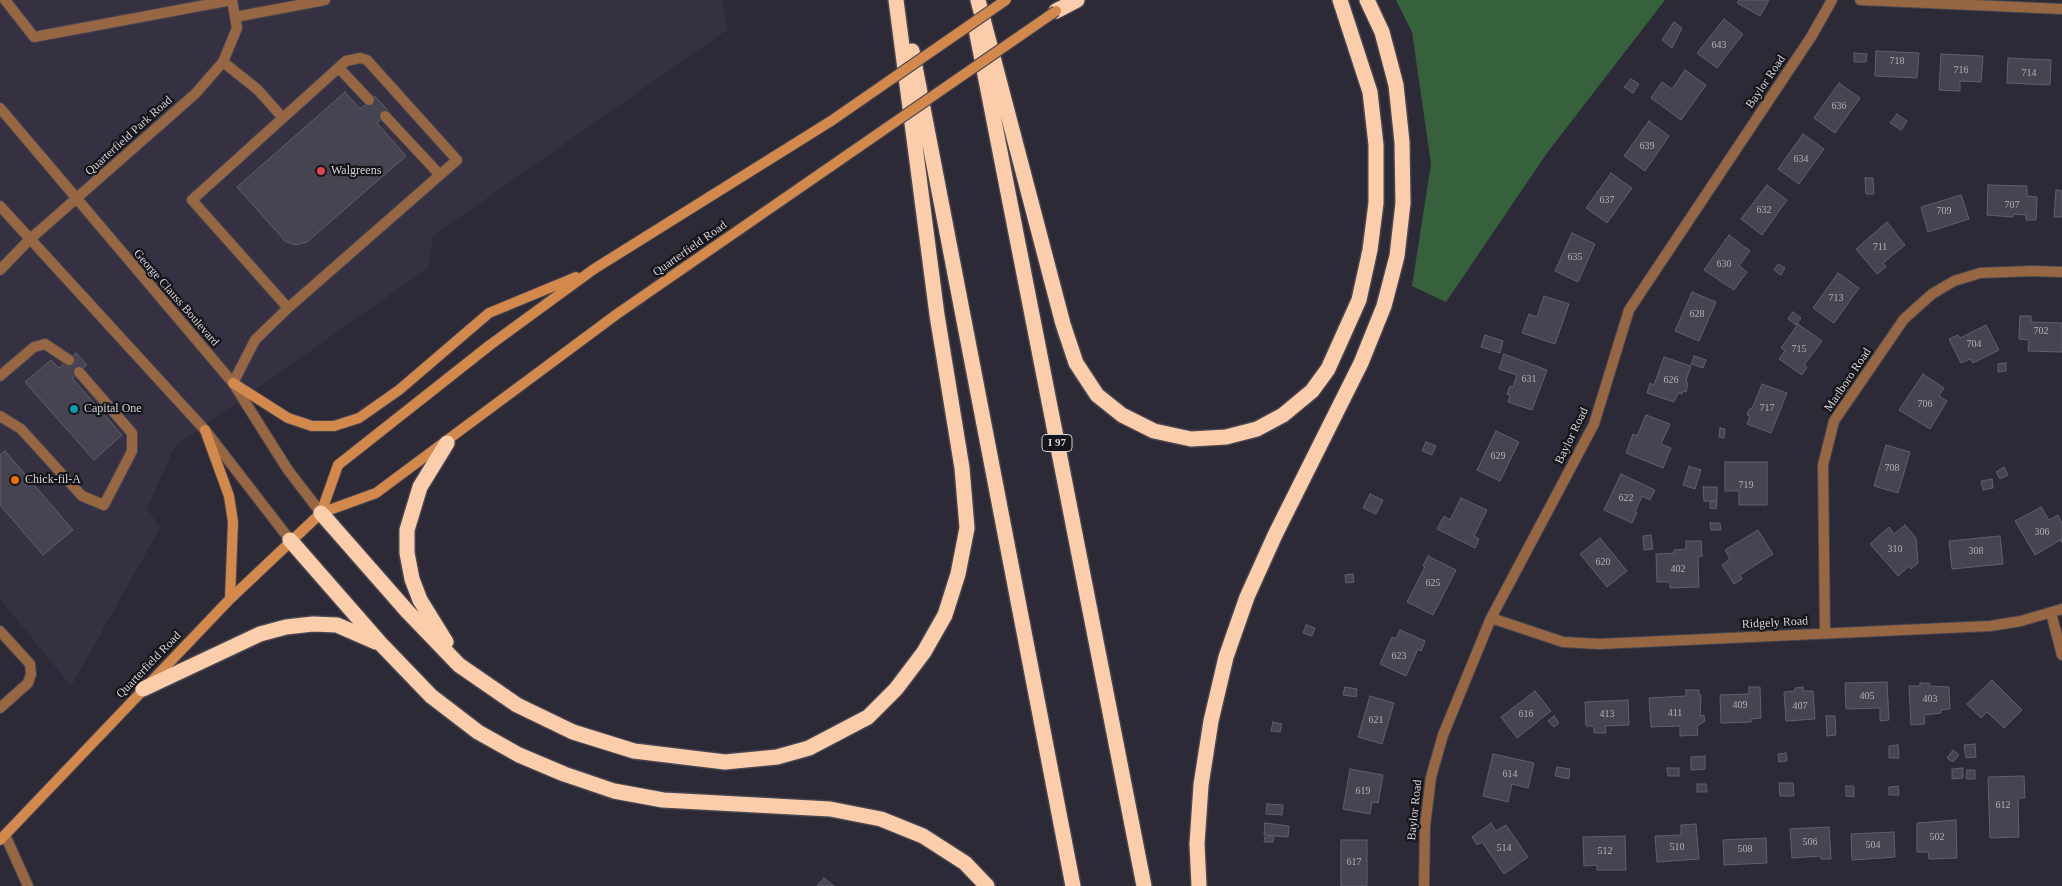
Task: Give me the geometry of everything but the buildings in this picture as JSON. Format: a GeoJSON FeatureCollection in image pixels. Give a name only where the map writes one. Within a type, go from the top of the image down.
{"type":"FeatureCollection","features":[{"type":"Feature","properties":{"kind":"highway"},"geometry":{"type":"LineString","coordinates":[[321,514],[407,611],[459,665],[517,705],[573,732],[634,751],[725,762],[778,756],[809,748],[868,717],[896,689],[924,652],[945,615],[958,574],[967,528],[966,498],[935,305],[896,0]]}},
{"type":"Feature","properties":{"kind":"highway"},"geometry":{"type":"LineString","coordinates":[[902,0],[1073,886]]}},
{"type":"Feature","properties":{"kind":"highway","name":"I 97"},"geometry":{"type":"LineString","coordinates":[[970,0],[1144,886]]}},
{"type":"Feature","properties":{"kind":"highway"},"geometry":{"type":"LineString","coordinates":[[978,0],[1063,324],[1076,363],[1097,395],[1122,415],[1154,431],[1192,439],[1226,437],[1249,431],[1283,415],[1312,391],[1328,369],[1359,300],[1370,250],[1376,202],[1376,145],[1370,92],[1340,0]]}},
{"type":"Feature","properties":{"kind":"highway"},"geometry":{"type":"LineString","coordinates":[[1056,11],[1078,0]]}},
{"type":"Feature","properties":{"kind":"highway"},"geometry":{"type":"LineString","coordinates":[[1198,886],[1197,844],[1201,785],[1211,721],[1226,658],[1247,597],[1275,535],[1362,363],[1384,306],[1397,256],[1403,203],[1402,142],[1396,85],[1382,32],[1368,0]]}},
{"type":"Feature","properties":{"kind":"highway"},"geometry":{"type":"LineString","coordinates":[[447,443],[420,487],[414,502],[407,530],[407,553],[412,579],[420,600],[459,665]]}},
{"type":"Feature","properties":{"kind":"highway"},"geometry":{"type":"LineString","coordinates":[[290,540],[380,643],[432,696],[478,732],[519,755],[564,774],[614,791],[663,800],[830,809],[880,820],[923,836],[965,864],[987,886]]}},
{"type":"Feature","properties":{"kind":"highway"},"geometry":{"type":"LineString","coordinates":[[143,689],[260,634],[286,627],[313,624],[337,625],[380,643]]}},
{"type":"Feature","properties":{"kind":"main road"},"geometry":{"type":"LineString","coordinates":[[321,514],[338,466],[490,345],[594,270],[831,121],[1006,0]]}},
{"type":"Feature","properties":{"kind":"main road","name":"Quarterfield Road"},"geometry":{"type":"LineString","coordinates":[[2,837],[230,599],[290,540],[321,514],[376,494],[447,443],[617,314],[1072,0]]}},
{"type":"Feature","properties":{"kind":"main road"},"geometry":{"type":"LineString","coordinates":[[233,383],[288,418],[312,426],[334,426],[359,418],[399,390],[490,313],[594,270]]}},
{"type":"Feature","properties":{"kind":"main road"},"geometry":{"type":"LineString","coordinates":[[205,430],[229,496],[233,522],[230,599]]}},
{"type":"Feature","properties":{"kind":"street"},"geometry":{"type":"LineString","coordinates":[[6,0],[34,37],[232,0]]}},
{"type":"Feature","properties":{"kind":"street","name":"Quarterfield Park Road"},"geometry":{"type":"LineString","coordinates":[[0,270],[29,240],[195,94],[223,62],[237,28],[232,0]]}},
{"type":"Feature","properties":{"kind":"street"},"geometry":{"type":"LineString","coordinates":[[235,17],[325,0]]}},
{"type":"Feature","properties":{"kind":"street","name":"Baylor Road"},"geometry":{"type":"LineString","coordinates":[[1424,886],[1425,826],[1431,777],[1443,735],[1491,618],[1594,424],[1630,310],[1811,36],[1832,0]]}},
{"type":"Feature","properties":{"kind":"street"},"geometry":{"type":"LineString","coordinates":[[1860,0],[2062,9]]}},
{"type":"Feature","properties":{"kind":"street"},"geometry":{"type":"LineString","coordinates":[[233,383],[255,340],[288,308],[456,160],[367,60],[354,59],[346,61],[192,200],[288,308]]}},
{"type":"Feature","properties":{"kind":"street"},"geometry":{"type":"LineString","coordinates":[[223,62],[257,89],[283,118]]}},
{"type":"Feature","properties":{"kind":"street"},"geometry":{"type":"LineString","coordinates":[[338,68],[369,100]]}},
{"type":"Feature","properties":{"kind":"street","name":"George Clauss Boulevard"},"geometry":{"type":"LineString","coordinates":[[0,108],[233,383],[288,470],[321,514]]}},
{"type":"Feature","properties":{"kind":"street"},"geometry":{"type":"LineString","coordinates":[[385,116],[440,175]]}},
{"type":"Feature","properties":{"kind":"street"},"geometry":{"type":"LineString","coordinates":[[0,206],[29,240],[205,430],[290,540]]}},
{"type":"Feature","properties":{"kind":"street","name":"Marlboro Road"},"geometry":{"type":"LineString","coordinates":[[1825,633],[1823,465],[1834,421],[1904,319],[1932,294],[1954,281],[1980,273],[2062,272]]}},
{"type":"Feature","properties":{"kind":"street"},"geometry":{"type":"LineString","coordinates":[[0,376],[34,347],[45,344],[69,360]]}},
{"type":"Feature","properties":{"kind":"street"},"geometry":{"type":"LineString","coordinates":[[0,416],[21,429],[82,496],[104,505],[132,451],[132,433],[79,372]]}},
{"type":"Feature","properties":{"kind":"street","name":"Ridgely Road"},"geometry":{"type":"LineString","coordinates":[[1491,618],[1563,642],[1599,644],[1990,626],[2062,609]]}},
{"type":"Feature","properties":{"kind":"street"},"geometry":{"type":"LineString","coordinates":[[2051,613],[2062,655]]}},
{"type":"Feature","properties":{"kind":"street"},"geometry":{"type":"LineString","coordinates":[[0,631],[30,664],[31,674],[28,683],[0,708]]}},
{"type":"Feature","properties":{"kind":"street"},"geometry":{"type":"LineString","coordinates":[[2,837],[28,886]]}},
{"type":"Feature","properties":{"kind":"shaded area"},"geometry":{"type":"Polygon","coordinates":[[[0,0],[722,0],[728,29],[433,236],[428,268],[175,446],[147,508],[160,528],[71,686],[0,599],[0,0]]]}},
{"type":"Feature","properties":{"kind":"green space"},"geometry":{"type":"Polygon","coordinates":[[[1396,0],[1665,0],[1547,153],[1446,302],[1412,286],[1431,164],[1412,32],[1396,0]]]}},
{"type":"Feature","properties":{"kind":"place","name":"Walgreens"},"geometry":{"type":"Point","coordinates":[321,171]}},
{"type":"Feature","properties":{"kind":"place","name":"Capital One"},"geometry":{"type":"Point","coordinates":[74,409]}},
{"type":"Feature","properties":{"kind":"place","name":"Chick-fil-A"},"geometry":{"type":"Point","coordinates":[15,480]}}]}
